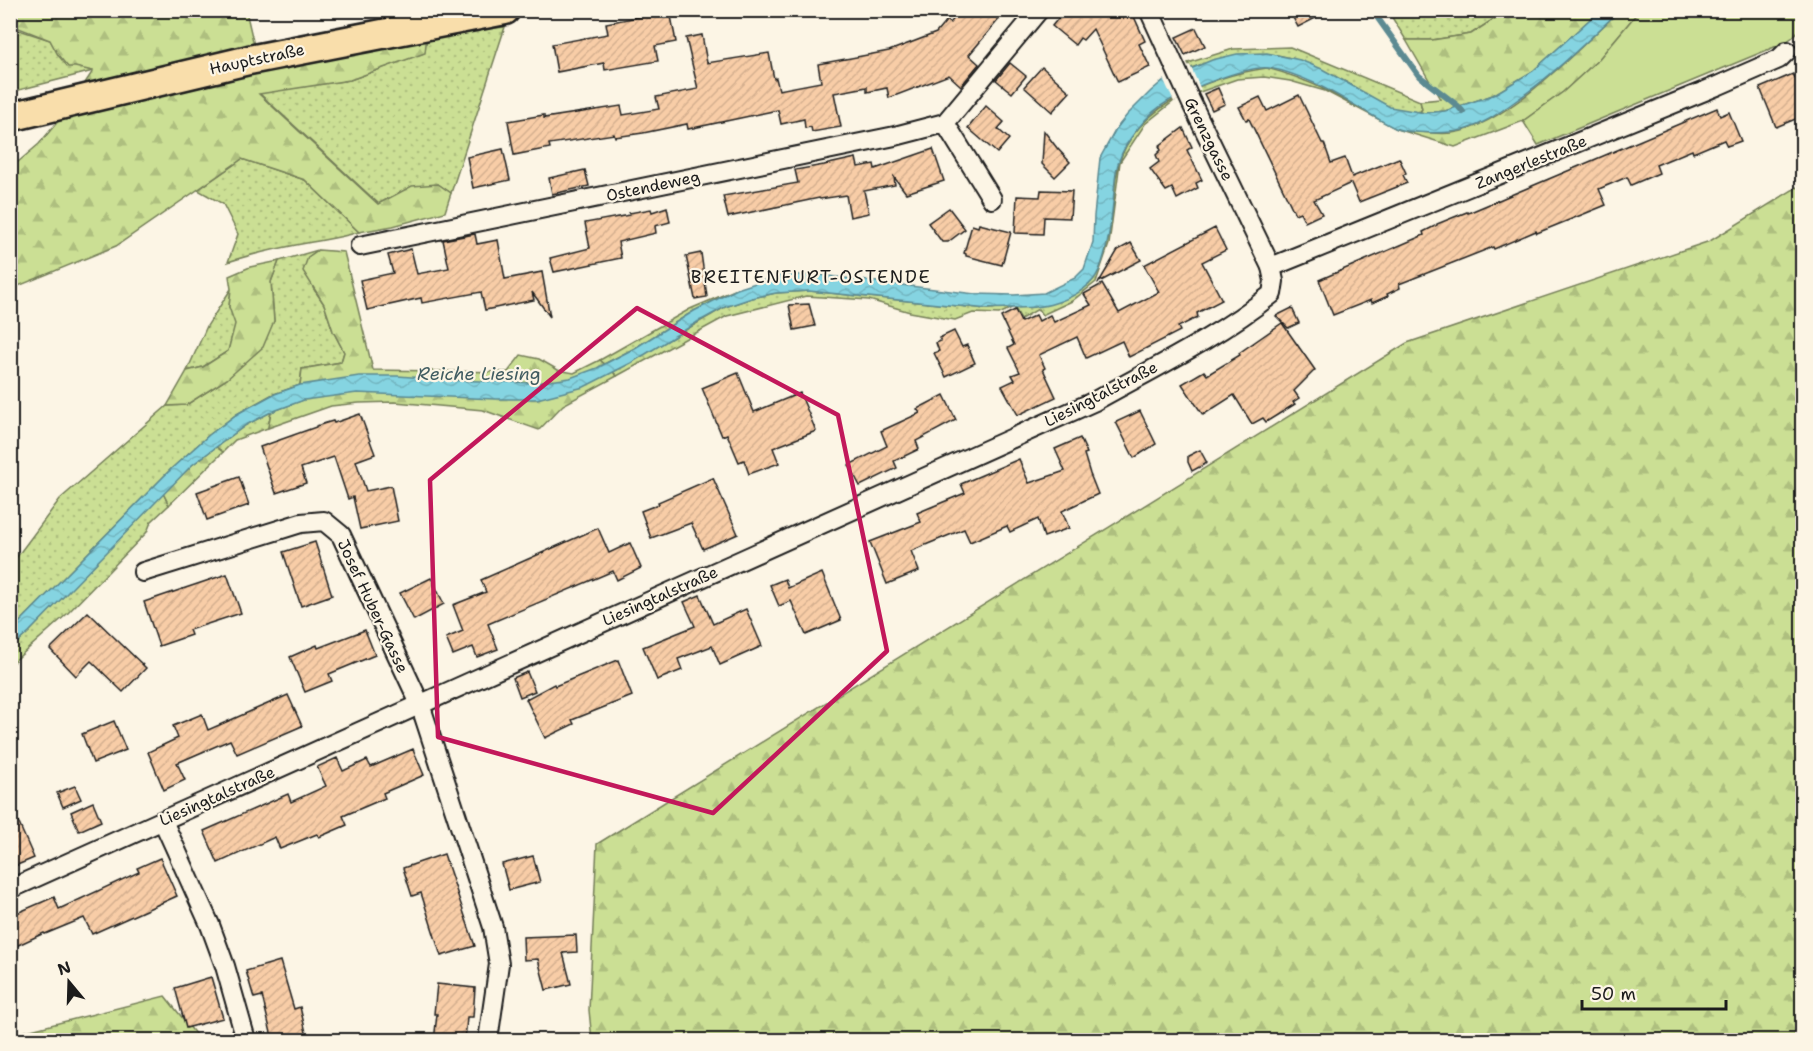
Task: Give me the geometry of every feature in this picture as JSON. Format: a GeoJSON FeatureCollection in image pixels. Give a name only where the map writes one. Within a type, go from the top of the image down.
{"type":"FeatureCollection","features":[{"type":"Feature","properties":{"kind":"main road","name":"Hauptstraße"},"geometry":{"type":"LineString","coordinates":[[10,117],[249,60],[506,10]]}},
{"type":"Feature","properties":{"kind":"street"},"geometry":{"type":"LineString","coordinates":[[992,199],[945,123],[1039,10]]}},
{"type":"Feature","properties":{"kind":"street","name":"Grenzgasse"},"geometry":{"type":"LineString","coordinates":[[1149,10],[1172,63],[1272,267]]}},
{"type":"Feature","properties":{"kind":"street","name":"Zangerlestraße"},"geometry":{"type":"LineString","coordinates":[[1272,267],[1717,86],[1779,59],[1787,51]]}},
{"type":"Feature","properties":{"kind":"street","name":"Ostendeweg"},"geometry":{"type":"LineString","coordinates":[[360,246],[895,136],[945,123]]}},
{"type":"Feature","properties":{"kind":"street","name":"Liesingtalstraße"},"geometry":{"type":"LineString","coordinates":[[10,889],[1095,400],[1245,316],[1272,294],[1274,281],[1272,267]]}},
{"type":"Feature","properties":{"kind":"street","name":"Josef Huber-Gasse"},"geometry":{"type":"LineString","coordinates":[[143,572],[301,523],[324,521],[340,535],[420,704]]}},
{"type":"Feature","properties":{"kind":"street"},"geometry":{"type":"LineString","coordinates":[[420,704],[493,927],[499,964],[488,1041]]}},
{"type":"Feature","properties":{"kind":"street"},"geometry":{"type":"LineString","coordinates":[[163,821],[210,925],[225,966],[246,1041]]}},
{"type":"Feature","properties":{"kind":"highlighted area"},"geometry":{"type":"Polygon","coordinates":[[[637,308],[838,415],[887,651],[713,813],[438,737],[430,480],[637,308]]]}},
{"type":"Feature","properties":{"kind":"green space"},"geometry":{"type":"Polygon","coordinates":[[[1413,10],[1506,11],[1471,34],[1432,40],[1406,40],[1388,11],[1407,13],[1413,10]]]}},
{"type":"Feature","properties":{"kind":"green space"},"geometry":{"type":"Polygon","coordinates":[[[11,11],[246,11],[256,54],[427,35],[425,53],[350,80],[259,94],[378,204],[412,186],[438,184],[451,193],[445,212],[393,226],[359,232],[305,180],[242,159],[116,246],[11,289],[11,168],[39,144],[65,113],[93,71],[68,67],[50,40],[11,25],[11,11]]]}},
{"type":"Feature","properties":{"kind":"green space"},"geometry":{"type":"Polygon","coordinates":[[[1506,11],[1599,11],[1533,71],[1493,95],[1445,111],[1420,112],[1422,109],[1420,101],[1440,99],[1406,40],[1432,40],[1471,34],[1506,11]]]}},
{"type":"Feature","properties":{"kind":"green space"},"geometry":{"type":"Polygon","coordinates":[[[1619,11],[1639,11],[1598,60],[1563,92],[1523,121],[1455,147],[1397,129],[1452,133],[1473,127],[1496,116],[1542,83],[1619,11]]]}},
{"type":"Feature","properties":{"kind":"green space"},"geometry":{"type":"Polygon","coordinates":[[[1639,11],[1802,11],[1802,26],[1793,37],[1784,43],[1538,145],[1523,121],[1563,92],[1598,60],[1639,11]]]}},
{"type":"Feature","properties":{"kind":"green space"},"geometry":{"type":"Polygon","coordinates":[[[10,27],[50,40],[58,53],[68,61],[93,71],[11,92],[10,27]]]}},
{"type":"Feature","properties":{"kind":"green space"},"geometry":{"type":"Polygon","coordinates":[[[505,27],[451,193],[438,184],[391,197],[379,204],[259,93],[350,80],[424,53],[427,35],[505,27]]]}},
{"type":"Feature","properties":{"kind":"green space"},"geometry":{"type":"Polygon","coordinates":[[[1290,47],[1420,101],[1422,109],[1420,112],[1388,107],[1324,70],[1287,57],[1269,54],[1233,56],[1191,68],[1188,63],[1233,49],[1290,47]]]}},
{"type":"Feature","properties":{"kind":"green space"},"geometry":{"type":"Polygon","coordinates":[[[1267,68],[1318,86],[1397,129],[1325,91],[1290,81],[1264,77],[1237,79],[1174,101],[1145,124],[1120,161],[1135,133],[1151,115],[1172,100],[1219,79],[1267,68]]]}},
{"type":"Feature","properties":{"kind":"green space"},"geometry":{"type":"Polygon","coordinates":[[[242,159],[305,180],[359,232],[228,262],[238,234],[223,204],[198,190],[242,159]]]}},
{"type":"Feature","properties":{"kind":"green space"},"geometry":{"type":"Polygon","coordinates":[[[1120,164],[1109,244],[1096,282],[1072,301],[1042,315],[1038,309],[1021,319],[1014,307],[1042,305],[1068,298],[1091,282],[1097,273],[1106,247],[1120,164]]]}},
{"type":"Feature","properties":{"kind":"green space"},"geometry":{"type":"Polygon","coordinates":[[[1802,184],[1802,1040],[592,1040],[589,1010],[597,844],[1407,343],[1710,241],[1802,184]]]}},
{"type":"Feature","properties":{"kind":"green space"},"geometry":{"type":"Polygon","coordinates":[[[318,250],[308,257],[313,288],[324,304],[333,331],[344,352],[341,362],[302,369],[300,385],[271,395],[237,414],[209,435],[172,468],[11,631],[10,566],[60,499],[167,406],[186,405],[227,379],[274,321],[271,282],[279,261],[318,250]]]}},
{"type":"Feature","properties":{"kind":"green space"},"geometry":{"type":"Polygon","coordinates":[[[318,250],[344,252],[373,370],[508,372],[521,355],[539,359],[558,370],[574,373],[600,360],[617,376],[563,405],[539,430],[483,410],[395,402],[331,406],[268,428],[271,412],[303,400],[300,385],[302,369],[341,362],[344,352],[333,331],[324,304],[303,271],[308,257],[318,250]]]}},
{"type":"Feature","properties":{"kind":"green space"},"geometry":{"type":"Polygon","coordinates":[[[279,261],[271,282],[274,321],[263,347],[227,379],[186,405],[167,406],[187,371],[203,367],[228,351],[235,324],[229,307],[231,289],[229,276],[250,267],[279,261]]]}},
{"type":"Feature","properties":{"kind":"green space"},"geometry":{"type":"Polygon","coordinates":[[[231,289],[229,307],[236,324],[228,351],[203,367],[187,371],[207,326],[231,289]]]}},
{"type":"Feature","properties":{"kind":"green space"},"geometry":{"type":"Polygon","coordinates":[[[737,289],[694,311],[635,348],[604,364],[600,360],[690,309],[737,289]]]}},
{"type":"Feature","properties":{"kind":"green space"},"geometry":{"type":"Polygon","coordinates":[[[809,291],[988,309],[1013,308],[999,314],[973,313],[955,320],[910,312],[869,300],[806,296],[727,316],[617,376],[613,372],[725,307],[776,293],[809,291]]]}},
{"type":"Feature","properties":{"kind":"green space"},"geometry":{"type":"Polygon","coordinates":[[[271,412],[268,428],[235,440],[223,452],[216,447],[246,425],[271,412]]]}},
{"type":"Feature","properties":{"kind":"green space"},"geometry":{"type":"Polygon","coordinates":[[[216,447],[223,452],[169,505],[163,493],[192,465],[216,447]]]}},
{"type":"Feature","properties":{"kind":"green space"},"geometry":{"type":"Polygon","coordinates":[[[163,493],[169,505],[151,522],[147,532],[67,614],[11,664],[11,648],[163,493]]]}},
{"type":"Feature","properties":{"kind":"green space"},"geometry":{"type":"Polygon","coordinates":[[[165,996],[200,1040],[11,1040],[11,1035],[165,996]]]}},
{"type":"Feature","properties":{"kind":"water"},"geometry":{"type":"Polygon","coordinates":[[[1599,11],[1619,11],[1525,95],[1484,122],[1460,131],[1401,130],[1320,86],[1295,75],[1269,68],[1232,74],[1176,97],[1145,120],[1122,153],[1116,173],[1111,224],[1096,276],[1078,293],[1055,303],[988,309],[809,291],[776,293],[725,307],[631,363],[584,387],[537,399],[357,393],[304,400],[271,412],[246,425],[192,465],[11,648],[11,631],[172,468],[237,414],[272,395],[300,385],[359,376],[536,383],[570,378],[597,368],[635,348],[694,311],[737,289],[780,275],[820,275],[975,294],[1044,293],[1075,278],[1084,269],[1093,242],[1100,158],[1116,129],[1127,115],[1164,80],[1212,60],[1237,54],[1267,53],[1300,60],[1322,69],[1390,107],[1425,113],[1445,111],[1493,95],[1533,71],[1599,11]]]}},
{"type":"Feature","properties":{"kind":"pier"},"geometry":{"type":"Polygon","coordinates":[[[1190,65],[1201,90],[1174,102],[1163,78],[1190,65]]]}},
{"type":"Feature","properties":{"kind":"building"},"geometry":{"type":"Polygon","coordinates":[[[962,10],[991,10],[1000,18],[969,55],[979,64],[961,86],[949,75],[889,98],[887,88],[867,92],[867,87],[834,93],[841,127],[812,132],[811,127],[805,128],[804,119],[781,124],[778,110],[688,129],[687,124],[643,133],[615,137],[614,134],[549,144],[550,148],[514,155],[508,121],[621,106],[623,115],[659,109],[656,97],[698,89],[686,38],[702,35],[707,63],[769,53],[774,79],[776,78],[779,90],[821,82],[818,64],[889,51],[936,33],[947,20],[950,23],[962,10]]]}},
{"type":"Feature","properties":{"kind":"building"},"geometry":{"type":"Polygon","coordinates":[[[1065,10],[1131,10],[1145,41],[1139,44],[1150,67],[1118,82],[1093,29],[1083,40],[1080,38],[1075,45],[1052,26],[1065,10]]]}},
{"type":"Feature","properties":{"kind":"building"},"geometry":{"type":"Polygon","coordinates":[[[1289,10],[1331,10],[1298,27],[1289,10]]]}},
{"type":"Feature","properties":{"kind":"building"},"geometry":{"type":"Polygon","coordinates":[[[670,11],[676,42],[655,46],[658,61],[605,70],[604,63],[557,72],[552,44],[608,34],[606,23],[670,11]]]}},
{"type":"Feature","properties":{"kind":"building"},"geometry":{"type":"Polygon","coordinates":[[[1196,28],[1205,46],[1185,55],[1176,37],[1196,28]]]}},
{"type":"Feature","properties":{"kind":"building"},"geometry":{"type":"Polygon","coordinates":[[[1010,63],[1026,76],[1012,93],[996,80],[1010,63]]]}},
{"type":"Feature","properties":{"kind":"building"},"geometry":{"type":"Polygon","coordinates":[[[1042,67],[1070,92],[1052,112],[1024,87],[1042,67]]]}},
{"type":"Feature","properties":{"kind":"building"},"geometry":{"type":"Polygon","coordinates":[[[1793,74],[1796,79],[1803,76],[1803,116],[1776,127],[1760,88],[1793,74]]]}},
{"type":"Feature","properties":{"kind":"building"},"geometry":{"type":"Polygon","coordinates":[[[1218,88],[1225,104],[1212,110],[1204,94],[1218,88]]]}},
{"type":"Feature","properties":{"kind":"building"},"geometry":{"type":"Polygon","coordinates":[[[1299,95],[1324,143],[1331,163],[1345,158],[1352,177],[1399,158],[1406,173],[1403,175],[1407,183],[1359,202],[1351,183],[1314,200],[1322,214],[1305,222],[1300,212],[1295,214],[1249,119],[1246,120],[1239,107],[1260,97],[1267,111],[1299,95]]]}},
{"type":"Feature","properties":{"kind":"building"},"geometry":{"type":"Polygon","coordinates":[[[986,106],[1004,122],[998,129],[1009,139],[997,153],[968,128],[986,106]]]}},
{"type":"Feature","properties":{"kind":"building"},"geometry":{"type":"Polygon","coordinates":[[[1717,108],[1720,116],[1729,112],[1741,141],[1727,146],[1724,140],[1693,153],[1692,150],[1656,165],[1659,173],[1631,185],[1627,177],[1599,189],[1606,205],[1399,284],[1400,288],[1387,294],[1388,296],[1333,315],[1319,280],[1424,235],[1423,232],[1437,224],[1717,108]]]}},
{"type":"Feature","properties":{"kind":"building"},"geometry":{"type":"Polygon","coordinates":[[[1183,128],[1192,147],[1187,150],[1202,180],[1196,183],[1198,188],[1177,199],[1172,188],[1166,191],[1150,169],[1159,162],[1156,155],[1161,150],[1159,146],[1183,128]]]}},
{"type":"Feature","properties":{"kind":"building"},"geometry":{"type":"Polygon","coordinates":[[[1044,131],[1070,162],[1055,177],[1042,164],[1044,131]]]}},
{"type":"Feature","properties":{"kind":"building"},"geometry":{"type":"Polygon","coordinates":[[[503,149],[510,180],[473,188],[467,157],[503,149]]]}},
{"type":"Feature","properties":{"kind":"building"},"geometry":{"type":"Polygon","coordinates":[[[933,149],[944,181],[906,193],[894,177],[895,185],[864,191],[869,213],[850,217],[846,195],[819,198],[728,217],[723,196],[798,183],[795,170],[856,158],[858,167],[874,164],[875,169],[933,149]]]}},
{"type":"Feature","properties":{"kind":"building"},"geometry":{"type":"Polygon","coordinates":[[[585,170],[589,186],[552,194],[549,178],[585,170]]]}},
{"type":"Feature","properties":{"kind":"building"},"geometry":{"type":"Polygon","coordinates":[[[1041,190],[1072,191],[1070,218],[1044,217],[1043,234],[1015,233],[1017,196],[1040,197],[1041,190]]]}},
{"type":"Feature","properties":{"kind":"building"},"geometry":{"type":"Polygon","coordinates":[[[667,207],[670,222],[655,226],[656,233],[618,242],[621,258],[554,272],[550,258],[590,248],[585,223],[651,209],[652,212],[667,207]]]}},
{"type":"Feature","properties":{"kind":"building"},"geometry":{"type":"Polygon","coordinates":[[[949,208],[965,229],[948,242],[942,242],[928,223],[949,208]]]}},
{"type":"Feature","properties":{"kind":"building"},"geometry":{"type":"Polygon","coordinates":[[[979,224],[1011,232],[1002,265],[966,256],[964,253],[972,225],[978,227],[979,224]]]}},
{"type":"Feature","properties":{"kind":"building"},"geometry":{"type":"Polygon","coordinates":[[[1215,228],[1226,250],[1202,262],[1222,300],[1197,313],[1198,317],[1178,327],[1180,331],[1129,357],[1122,341],[1086,358],[1077,337],[1039,355],[1056,397],[1018,415],[1002,386],[1015,380],[1012,375],[1020,372],[1008,348],[1014,345],[1001,317],[1015,310],[1021,322],[1036,315],[1039,321],[1050,315],[1054,322],[1091,305],[1084,294],[1102,284],[1119,313],[1159,292],[1144,265],[1215,228]]]}},
{"type":"Feature","properties":{"kind":"building"},"geometry":{"type":"Polygon","coordinates":[[[475,234],[477,244],[498,240],[505,279],[542,272],[550,317],[532,292],[534,300],[485,310],[481,292],[422,303],[421,298],[367,310],[360,280],[393,273],[388,255],[411,249],[417,274],[449,268],[443,240],[475,234]]]}},
{"type":"Feature","properties":{"kind":"building"},"geometry":{"type":"Polygon","coordinates":[[[1131,243],[1141,260],[1099,282],[1118,250],[1131,243]]]}},
{"type":"Feature","properties":{"kind":"building"},"geometry":{"type":"Polygon","coordinates":[[[701,253],[707,297],[695,299],[686,256],[701,253]]]}},
{"type":"Feature","properties":{"kind":"building"},"geometry":{"type":"Polygon","coordinates":[[[809,304],[815,326],[794,330],[789,305],[809,304]]]}},
{"type":"Feature","properties":{"kind":"building"},"geometry":{"type":"Polygon","coordinates":[[[1292,308],[1299,323],[1288,328],[1276,316],[1292,308]]]}},
{"type":"Feature","properties":{"kind":"building"},"geometry":{"type":"Polygon","coordinates":[[[1282,323],[1315,370],[1294,391],[1299,398],[1293,402],[1295,404],[1266,422],[1263,418],[1252,424],[1234,395],[1203,415],[1182,384],[1204,371],[1207,375],[1240,355],[1239,353],[1282,323]]]}},
{"type":"Feature","properties":{"kind":"building"},"geometry":{"type":"Polygon","coordinates":[[[954,331],[962,347],[967,345],[975,363],[946,377],[934,353],[939,351],[936,343],[941,341],[939,338],[954,331]]]}},
{"type":"Feature","properties":{"kind":"building"},"geometry":{"type":"Polygon","coordinates":[[[738,373],[754,412],[800,393],[816,431],[773,448],[779,463],[749,474],[744,460],[739,462],[727,434],[722,436],[702,388],[738,373]]]}},
{"type":"Feature","properties":{"kind":"building"},"geometry":{"type":"Polygon","coordinates":[[[944,395],[956,420],[916,441],[919,449],[894,461],[897,468],[860,486],[849,465],[887,446],[881,431],[920,413],[917,409],[944,395]]]}},
{"type":"Feature","properties":{"kind":"building"},"geometry":{"type":"Polygon","coordinates":[[[1140,411],[1156,444],[1134,458],[1116,422],[1140,411]]]}},
{"type":"Feature","properties":{"kind":"building"},"geometry":{"type":"Polygon","coordinates":[[[360,414],[375,454],[356,461],[366,491],[391,486],[398,521],[360,529],[353,497],[348,499],[334,457],[301,468],[306,483],[276,493],[260,447],[316,426],[333,421],[334,423],[360,414]]]}},
{"type":"Feature","properties":{"kind":"building"},"geometry":{"type":"Polygon","coordinates":[[[1080,438],[1087,453],[1084,454],[1098,494],[1062,511],[1069,528],[1044,537],[1038,519],[1010,532],[1007,526],[970,542],[964,529],[911,551],[919,571],[887,584],[870,542],[921,522],[917,513],[965,493],[961,484],[1019,459],[1029,483],[1065,471],[1055,449],[1080,438]]]}},
{"type":"Feature","properties":{"kind":"building"},"geometry":{"type":"Polygon","coordinates":[[[1200,450],[1207,463],[1192,471],[1188,456],[1200,450]]]}},
{"type":"Feature","properties":{"kind":"building"},"geometry":{"type":"Polygon","coordinates":[[[239,477],[249,505],[207,520],[197,492],[239,477]]]}},
{"type":"Feature","properties":{"kind":"building"},"geometry":{"type":"Polygon","coordinates":[[[713,478],[738,534],[703,549],[691,523],[651,538],[641,511],[713,478]]]}},
{"type":"Feature","properties":{"kind":"building"},"geometry":{"type":"Polygon","coordinates":[[[598,528],[609,553],[630,543],[641,568],[617,580],[613,571],[488,624],[498,649],[477,657],[473,647],[453,655],[446,638],[463,631],[453,605],[486,592],[481,580],[598,528]]]}},
{"type":"Feature","properties":{"kind":"building"},"geometry":{"type":"Polygon","coordinates":[[[315,542],[332,595],[301,606],[283,552],[315,542]]]}},
{"type":"Feature","properties":{"kind":"building"},"geometry":{"type":"Polygon","coordinates":[[[822,573],[841,620],[806,635],[791,601],[779,606],[770,585],[785,579],[788,588],[822,573]]]}},
{"type":"Feature","properties":{"kind":"building"},"geometry":{"type":"Polygon","coordinates":[[[227,574],[241,613],[189,630],[191,635],[159,646],[144,602],[227,574]]]}},
{"type":"Feature","properties":{"kind":"building"},"geometry":{"type":"Polygon","coordinates":[[[431,578],[444,604],[414,620],[400,593],[431,578]]]}},
{"type":"Feature","properties":{"kind":"building"},"geometry":{"type":"Polygon","coordinates":[[[700,595],[713,624],[746,609],[762,646],[720,665],[712,646],[678,659],[682,670],[657,680],[643,647],[695,626],[684,602],[700,595]]]}},
{"type":"Feature","properties":{"kind":"building"},"geometry":{"type":"Polygon","coordinates":[[[88,612],[146,668],[123,692],[91,661],[76,676],[50,649],[88,612]]]}},
{"type":"Feature","properties":{"kind":"building"},"geometry":{"type":"Polygon","coordinates":[[[365,630],[375,655],[329,674],[332,681],[305,692],[290,657],[317,645],[318,648],[365,630]]]}},
{"type":"Feature","properties":{"kind":"building"},"geometry":{"type":"Polygon","coordinates":[[[618,660],[632,696],[572,720],[574,724],[545,738],[526,699],[554,684],[555,686],[618,660]]]}},
{"type":"Feature","properties":{"kind":"building"},"geometry":{"type":"Polygon","coordinates":[[[527,672],[535,691],[520,697],[513,678],[527,672]]]}},
{"type":"Feature","properties":{"kind":"building"},"geometry":{"type":"Polygon","coordinates":[[[288,695],[302,726],[237,754],[230,740],[177,763],[185,780],[164,790],[148,752],[178,738],[173,726],[202,714],[208,730],[288,695]]]}},
{"type":"Feature","properties":{"kind":"building"},"geometry":{"type":"Polygon","coordinates":[[[114,721],[126,750],[93,763],[82,734],[114,721]]]}},
{"type":"Feature","properties":{"kind":"building"},"geometry":{"type":"Polygon","coordinates":[[[413,749],[424,775],[383,793],[385,798],[343,816],[347,825],[319,837],[317,834],[280,849],[275,837],[218,863],[204,831],[288,794],[291,802],[326,786],[317,767],[337,758],[343,771],[367,760],[371,767],[413,749]]]}},
{"type":"Feature","properties":{"kind":"building"},"geometry":{"type":"Polygon","coordinates":[[[75,786],[81,799],[63,807],[57,793],[75,786]]]}},
{"type":"Feature","properties":{"kind":"building"},"geometry":{"type":"Polygon","coordinates":[[[93,802],[101,821],[79,831],[71,812],[93,802]]]}},
{"type":"Feature","properties":{"kind":"building"},"geometry":{"type":"Polygon","coordinates":[[[10,803],[34,858],[10,868],[10,803]]]}},
{"type":"Feature","properties":{"kind":"building"},"geometry":{"type":"Polygon","coordinates":[[[444,854],[475,946],[441,956],[421,893],[412,896],[403,868],[444,854]]]}},
{"type":"Feature","properties":{"kind":"building"},"geometry":{"type":"Polygon","coordinates":[[[533,856],[540,882],[509,890],[502,864],[533,856]]]}},
{"type":"Feature","properties":{"kind":"building"},"geometry":{"type":"Polygon","coordinates":[[[160,858],[177,896],[92,934],[84,918],[14,947],[10,939],[10,916],[54,897],[59,909],[139,872],[137,868],[160,858]]]}},
{"type":"Feature","properties":{"kind":"building"},"geometry":{"type":"Polygon","coordinates":[[[576,935],[577,952],[563,953],[571,984],[546,990],[538,959],[524,960],[523,937],[576,935]]]}},
{"type":"Feature","properties":{"kind":"building"},"geometry":{"type":"Polygon","coordinates":[[[280,961],[294,1009],[300,1007],[308,1041],[273,1041],[262,996],[254,998],[246,971],[280,961]]]}},
{"type":"Feature","properties":{"kind":"building"},"geometry":{"type":"Polygon","coordinates":[[[211,977],[223,1018],[186,1028],[175,988],[211,977]]]}},
{"type":"Feature","properties":{"kind":"building"},"geometry":{"type":"Polygon","coordinates":[[[437,984],[475,988],[473,1017],[467,1017],[465,1041],[434,1041],[437,984]]]}},
{"type":"Feature","properties":{"kind":"waterway"},"geometry":{"type":"LineString","coordinates":[[1372,10],[1419,76],[1463,112]]}},
{"type":"Feature","properties":{"kind":"district","name":"BREITENFURT-OSTENDE"},"geometry":{"type":"Point","coordinates":[811,277]}},
{"type":"Feature","properties":{"kind":"water label","name":"Reiche Liesing"},"geometry":{"type":"Point","coordinates":[479,374]}}]}
